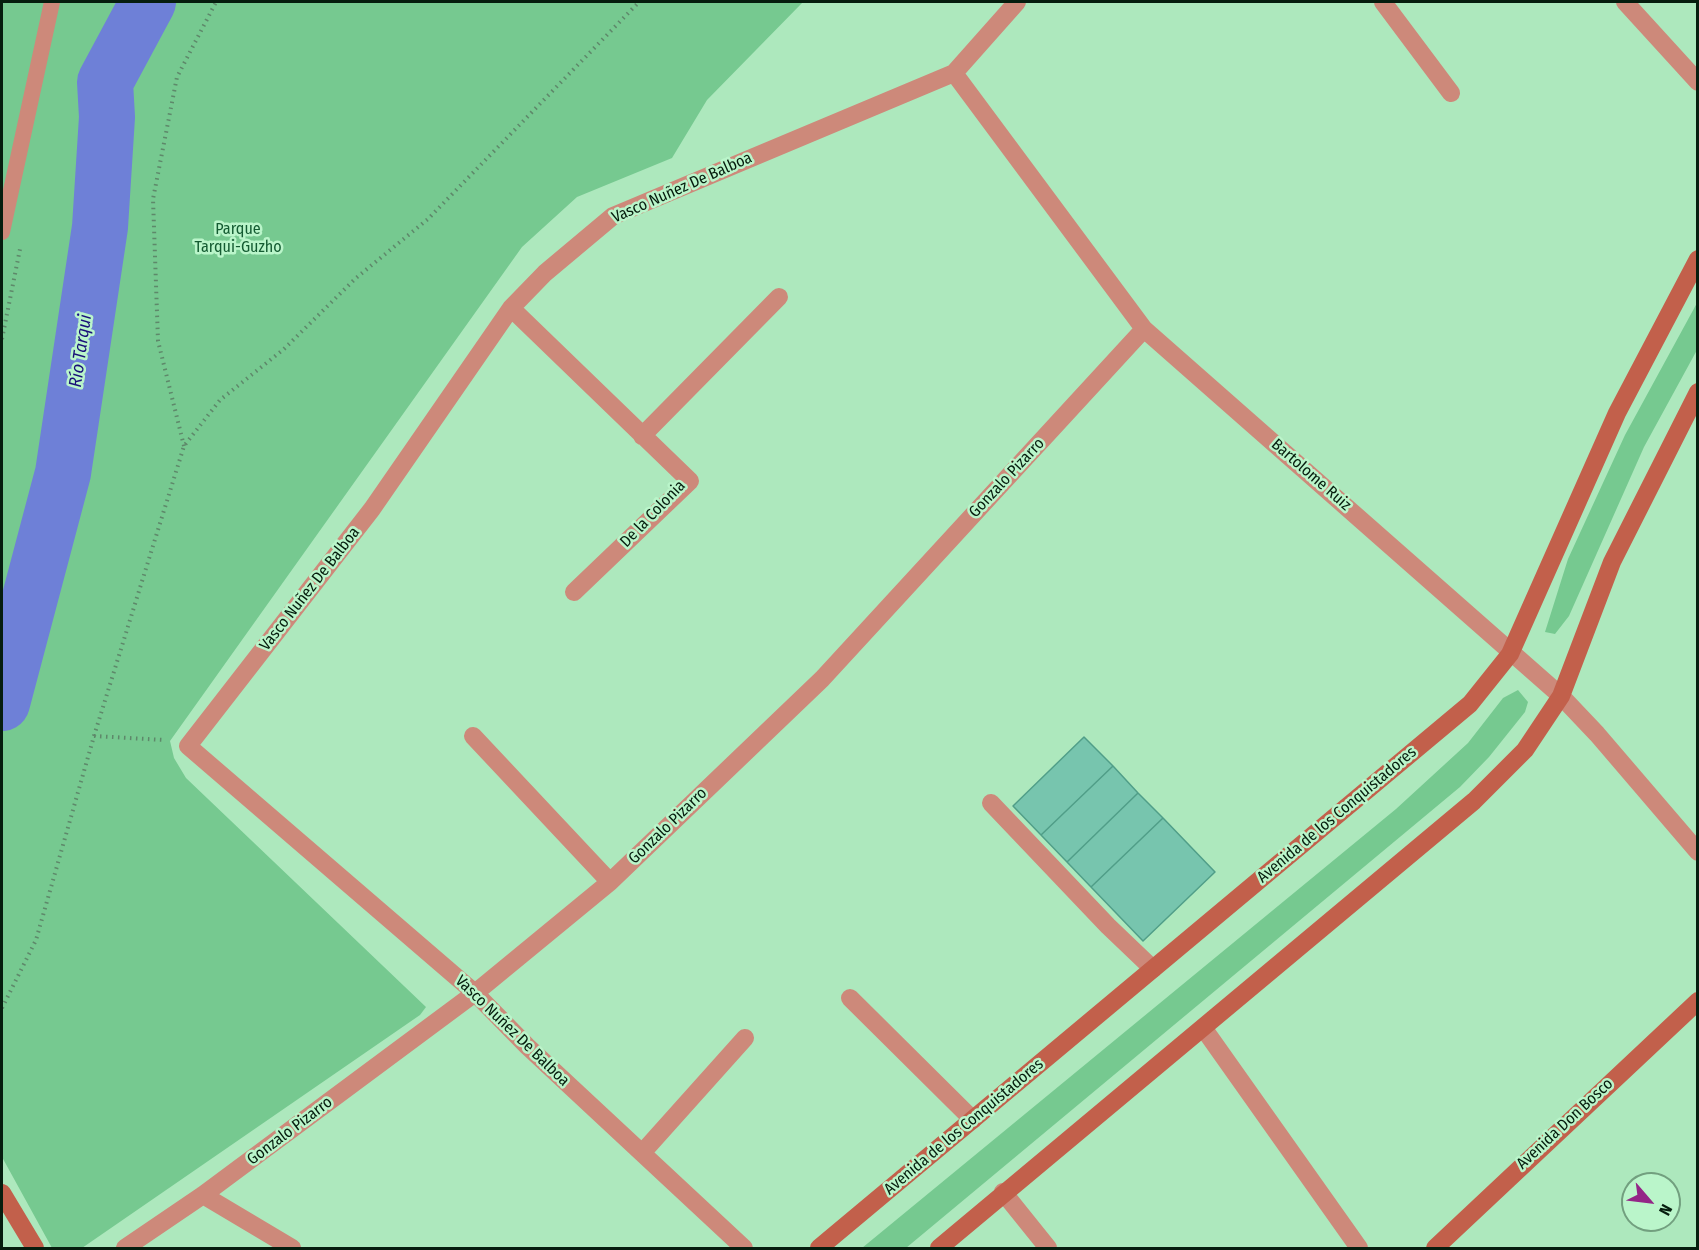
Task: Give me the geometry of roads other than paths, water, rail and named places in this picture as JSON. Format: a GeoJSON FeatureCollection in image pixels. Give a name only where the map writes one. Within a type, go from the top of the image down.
{"type":"FeatureCollection","features":[{"type":"Feature","properties":{"kind":"main road","name":"Avenida de los Conquistadores"},"geometry":{"type":"LineString","coordinates":[[819,1248],[1470,704],[1510,654],[1617,413],[1698,259]]}},
{"type":"Feature","properties":{"kind":"main road"},"geometry":{"type":"LineString","coordinates":[[939,1248],[1003,1192],[1204,1029],[1474,801],[1525,750],[1561,696],[1612,562],[1698,392]]}},
{"type":"Feature","properties":{"kind":"main road","name":"Avenida Don Bosco"},"geometry":{"type":"LineString","coordinates":[[1434,1248],[1698,1001]]}},
{"type":"Feature","properties":{"kind":"main road"},"geometry":{"type":"LineString","coordinates":[[2,1193],[35,1248]]}},
{"type":"Feature","properties":{"kind":"street","name":"Vasco Nuñez De Balboa"},"geometry":{"type":"LineString","coordinates":[[744,1248],[527,1046],[476,993],[188,746],[372,508],[511,308],[545,273],[613,216],[954,73],[1017,2]]}},
{"type":"Feature","properties":{"kind":"street"},"geometry":{"type":"LineString","coordinates":[[1383,2],[1451,93]]}},
{"type":"Feature","properties":{"kind":"street"},"geometry":{"type":"LineString","coordinates":[[1626,2],[1698,82]]}},
{"type":"Feature","properties":{"kind":"street","name":"Bartolome Ruiz"},"geometry":{"type":"LineString","coordinates":[[954,73],[1144,329],[1463,609],[1510,654],[1561,696],[1597,734],[1698,852]]}},
{"type":"Feature","properties":{"kind":"street"},"geometry":{"type":"LineString","coordinates":[[642,436],[779,297]]}},
{"type":"Feature","properties":{"kind":"street","name":"De la Colonia"},"geometry":{"type":"LineString","coordinates":[[511,308],[690,481],[574,592]]}},
{"type":"Feature","properties":{"kind":"street","name":"Gonzalo Pizarro"},"geometry":{"type":"LineString","coordinates":[[125,1248],[203,1196],[476,993],[610,882],[822,680],[1144,329]]}},
{"type":"Feature","properties":{"kind":"street"},"geometry":{"type":"LineString","coordinates":[[473,736],[610,882]]}},
{"type":"Feature","properties":{"kind":"street"},"geometry":{"type":"LineString","coordinates":[[991,803],[1108,926],[1153,969]]}},
{"type":"Feature","properties":{"kind":"street"},"geometry":{"type":"LineString","coordinates":[[850,998],[973,1119]]}},
{"type":"Feature","properties":{"kind":"street"},"geometry":{"type":"LineString","coordinates":[[1204,1029],[1359,1248]]}},
{"type":"Feature","properties":{"kind":"street"},"geometry":{"type":"LineString","coordinates":[[642,1153],[745,1038]]}},
{"type":"Feature","properties":{"kind":"street"},"geometry":{"type":"LineString","coordinates":[[1003,1192],[1048,1248]]}},
{"type":"Feature","properties":{"kind":"street"},"geometry":{"type":"LineString","coordinates":[[203,1196],[292,1248]]}},
{"type":"Feature","properties":{"kind":"lane"},"geometry":{"type":"LineString","coordinates":[[2,232],[52,2]]}},
{"type":"Feature","properties":{"kind":"waterway","name":"Río Tarqui"},"geometry":{"type":"LineString","coordinates":[[2,703],[63,473],[100,227],[107,117],[105,82],[148,2]]}},
{"type":"Feature","properties":{"kind":"park label","name":"Parque Tarqui-Guzho"},"geometry":{"type":"Point","coordinates":[238,239]}}]}
